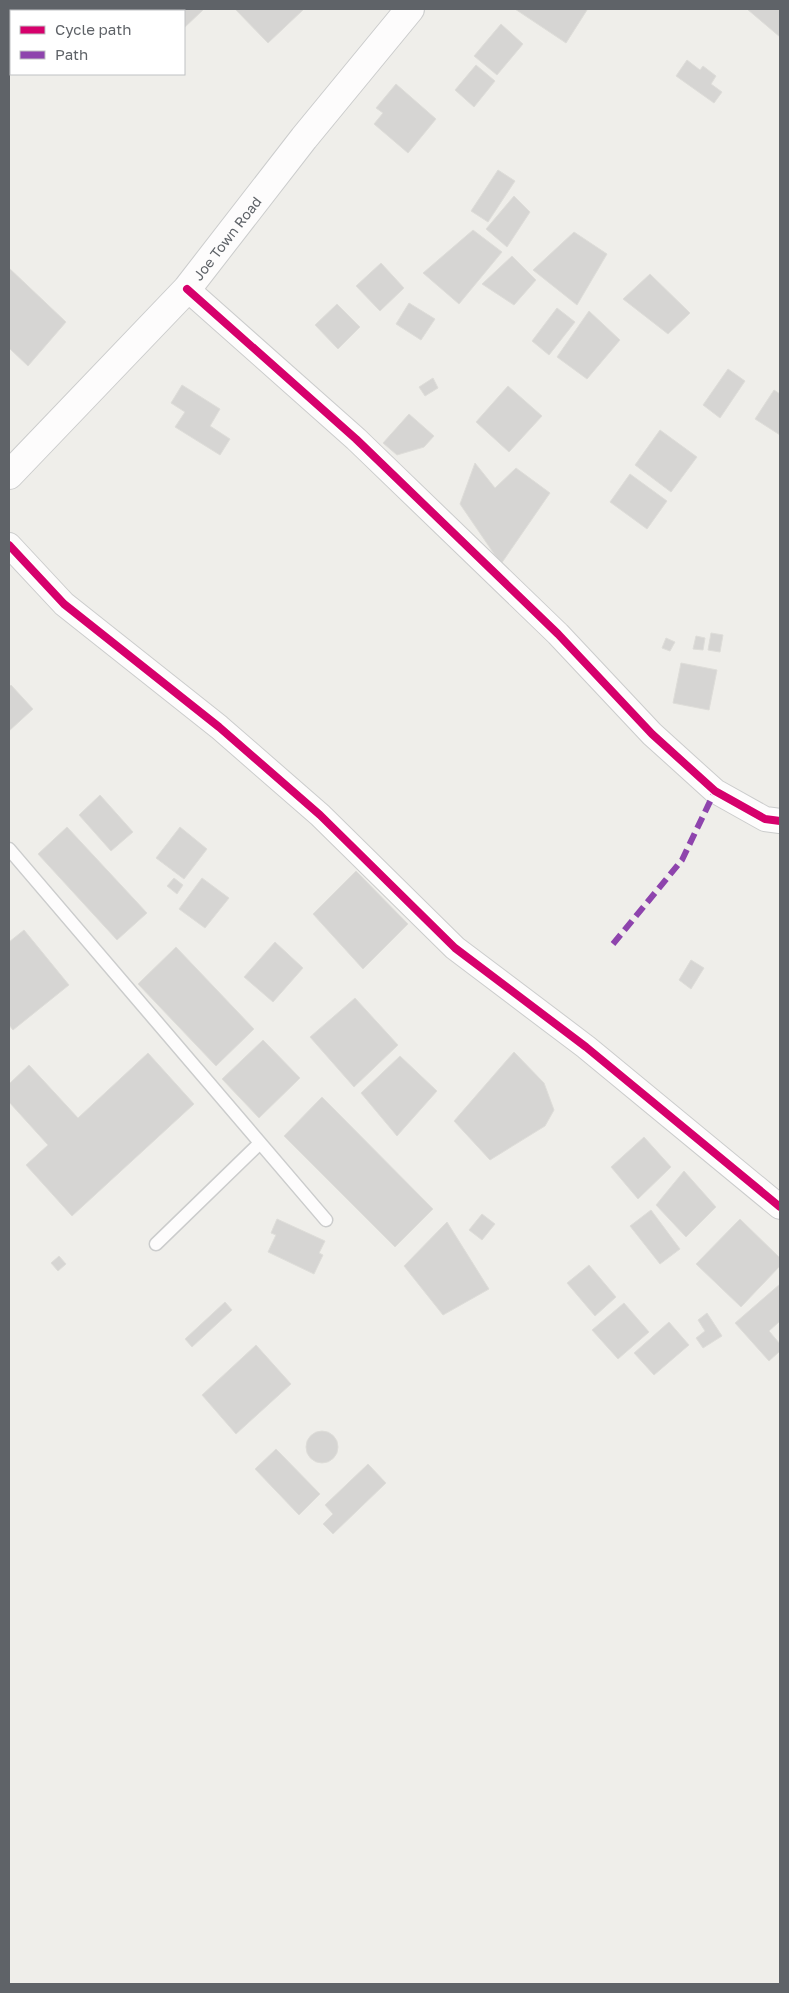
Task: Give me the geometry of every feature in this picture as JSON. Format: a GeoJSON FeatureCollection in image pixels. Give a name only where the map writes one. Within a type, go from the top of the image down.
{"type":"FeatureCollection","features":[{"type":"Feature","properties":{"kind":"street","name":"Joe Town Road"},"geometry":{"type":"LineString","coordinates":[[9,475],[187,289],[304,138],[410,9]]}},
{"type":"Feature","properties":{"kind":"street"},"geometry":{"type":"LineString","coordinates":[[187,289],[356,439],[558,634],[652,734],[708,785],[765,819],[780,821]]}},
{"type":"Feature","properties":{"kind":"street"},"geometry":{"type":"LineString","coordinates":[[9,545],[64,604],[219,727],[320,815],[455,948],[586,1047],[780,1207]]}},
{"type":"Feature","properties":{"kind":"lane"},"geometry":{"type":"LineString","coordinates":[[9,849],[326,1220]]}},
{"type":"Feature","properties":{"kind":"lane"},"geometry":{"type":"LineString","coordinates":[[156,1244],[260,1143]]}},
{"type":"Feature","properties":{"kind":"building"},"geometry":{"type":"Polygon","coordinates":[[[204,9],[185,27],[185,10],[160,10],[204,9]]]}},
{"type":"Feature","properties":{"kind":"building"},"geometry":{"type":"Polygon","coordinates":[[[235,9],[304,9],[268,43],[235,9]]]}},
{"type":"Feature","properties":{"kind":"building"},"geometry":{"type":"Polygon","coordinates":[[[515,9],[586,9],[587,10],[566,43],[515,9]]]}},
{"type":"Feature","properties":{"kind":"building"},"geometry":{"type":"Polygon","coordinates":[[[747,9],[780,9],[780,37],[747,9]]]}},
{"type":"Feature","properties":{"kind":"building"},"geometry":{"type":"Polygon","coordinates":[[[501,24],[523,44],[497,75],[474,56],[501,24]]]}},
{"type":"Feature","properties":{"kind":"building"},"geometry":{"type":"Polygon","coordinates":[[[687,60],[700,70],[703,66],[716,76],[711,84],[722,92],[714,103],[676,76],[687,60]]]}},
{"type":"Feature","properties":{"kind":"building"},"geometry":{"type":"Polygon","coordinates":[[[476,65],[495,81],[474,107],[455,90],[476,65]]]}},
{"type":"Feature","properties":{"kind":"building"},"geometry":{"type":"Polygon","coordinates":[[[396,84],[436,119],[408,153],[374,124],[383,113],[376,108],[396,84]]]}},
{"type":"Feature","properties":{"kind":"building"},"geometry":{"type":"Polygon","coordinates":[[[498,170],[515,181],[488,222],[471,211],[498,170]]]}},
{"type":"Feature","properties":{"kind":"building"},"geometry":{"type":"Polygon","coordinates":[[[514,196],[530,212],[507,247],[486,229],[514,196]]]}},
{"type":"Feature","properties":{"kind":"building"},"geometry":{"type":"Polygon","coordinates":[[[473,230],[502,252],[459,304],[423,273],[473,230]]]}},
{"type":"Feature","properties":{"kind":"building"},"geometry":{"type":"Polygon","coordinates":[[[574,232],[607,254],[577,305],[533,270],[574,232]]]}},
{"type":"Feature","properties":{"kind":"building"},"geometry":{"type":"Polygon","coordinates":[[[512,256],[536,280],[514,305],[482,284],[512,256]]]}},
{"type":"Feature","properties":{"kind":"building"},"geometry":{"type":"Polygon","coordinates":[[[381,263],[404,288],[380,311],[356,286],[381,263]]]}},
{"type":"Feature","properties":{"kind":"building"},"geometry":{"type":"Polygon","coordinates":[[[9,268],[66,322],[28,366],[9,348],[9,268]]]}},
{"type":"Feature","properties":{"kind":"building"},"geometry":{"type":"Polygon","coordinates":[[[650,274],[690,313],[668,334],[623,299],[650,274]]]}},
{"type":"Feature","properties":{"kind":"building"},"geometry":{"type":"Polygon","coordinates":[[[409,303],[435,319],[421,340],[396,324],[409,303]]]}},
{"type":"Feature","properties":{"kind":"building"},"geometry":{"type":"Polygon","coordinates":[[[337,304],[360,327],[338,349],[315,325],[337,304]]]}},
{"type":"Feature","properties":{"kind":"building"},"geometry":{"type":"Polygon","coordinates":[[[557,308],[575,322],[549,355],[532,341],[557,308]]]}},
{"type":"Feature","properties":{"kind":"building"},"geometry":{"type":"Polygon","coordinates":[[[589,311],[620,340],[587,379],[557,357],[589,311]]]}},
{"type":"Feature","properties":{"kind":"building"},"geometry":{"type":"Polygon","coordinates":[[[728,369],[745,381],[720,418],[703,405],[728,369]]]}},
{"type":"Feature","properties":{"kind":"building"},"geometry":{"type":"Polygon","coordinates":[[[433,378],[438,388],[425,396],[419,387],[433,378]]]}},
{"type":"Feature","properties":{"kind":"building"},"geometry":{"type":"Polygon","coordinates":[[[182,385],[220,409],[210,426],[230,439],[220,455],[175,427],[185,412],[171,403],[182,385]]]}},
{"type":"Feature","properties":{"kind":"building"},"geometry":{"type":"Polygon","coordinates":[[[508,386],[542,416],[509,452],[476,422],[508,386]]]}},
{"type":"Feature","properties":{"kind":"building"},"geometry":{"type":"Polygon","coordinates":[[[774,390],[780,394],[780,435],[755,419],[774,390]]]}},
{"type":"Feature","properties":{"kind":"building"},"geometry":{"type":"Polygon","coordinates":[[[409,414],[434,436],[424,447],[397,455],[383,443],[409,414]]]}},
{"type":"Feature","properties":{"kind":"building"},"geometry":{"type":"Polygon","coordinates":[[[660,430],[697,457],[671,492],[635,465],[660,430]]]}},
{"type":"Feature","properties":{"kind":"building"},"geometry":{"type":"Polygon","coordinates":[[[475,463],[495,488],[516,468],[550,493],[501,564],[460,504],[475,463]]]}},
{"type":"Feature","properties":{"kind":"building"},"geometry":{"type":"Polygon","coordinates":[[[630,474],[667,501],[647,529],[610,502],[630,474]]]}},
{"type":"Feature","properties":{"kind":"building"},"geometry":{"type":"Polygon","coordinates":[[[711,633],[723,635],[720,652],[708,650],[711,633]]]}},
{"type":"Feature","properties":{"kind":"building"},"geometry":{"type":"Polygon","coordinates":[[[696,636],[705,638],[703,650],[693,649],[696,636]]]}},
{"type":"Feature","properties":{"kind":"building"},"geometry":{"type":"Polygon","coordinates":[[[666,638],[675,642],[670,651],[662,648],[666,638]]]}},
{"type":"Feature","properties":{"kind":"building"},"geometry":{"type":"Polygon","coordinates":[[[681,663],[717,670],[709,710],[673,703],[681,663]]]}},
{"type":"Feature","properties":{"kind":"building"},"geometry":{"type":"Polygon","coordinates":[[[11,685],[33,709],[9,731],[9,687],[11,685]]]}},
{"type":"Feature","properties":{"kind":"building"},"geometry":{"type":"Polygon","coordinates":[[[100,795],[133,832],[111,851],[79,815],[100,795]]]}},
{"type":"Feature","properties":{"kind":"building"},"geometry":{"type":"Polygon","coordinates":[[[67,827],[147,913],[117,940],[38,854],[67,827]]]}},
{"type":"Feature","properties":{"kind":"building"},"geometry":{"type":"Polygon","coordinates":[[[180,827],[207,849],[184,879],[156,858],[180,827]]]}},
{"type":"Feature","properties":{"kind":"building"},"geometry":{"type":"Polygon","coordinates":[[[356,871],[408,924],[363,969],[313,914],[356,871]]]}},
{"type":"Feature","properties":{"kind":"building"},"geometry":{"type":"Polygon","coordinates":[[[174,878],[183,885],[177,894],[167,886],[174,878]]]}},
{"type":"Feature","properties":{"kind":"building"},"geometry":{"type":"Polygon","coordinates":[[[202,878],[229,898],[205,928],[179,909],[202,878]]]}},
{"type":"Feature","properties":{"kind":"building"},"geometry":{"type":"Polygon","coordinates":[[[24,930],[69,985],[13,1030],[9,1025],[9,942],[24,930]]]}},
{"type":"Feature","properties":{"kind":"building"},"geometry":{"type":"Polygon","coordinates":[[[275,942],[303,968],[273,1002],[244,977],[275,942]]]}},
{"type":"Feature","properties":{"kind":"building"},"geometry":{"type":"Polygon","coordinates":[[[176,947],[254,1029],[216,1066],[138,984],[176,947]]]}},
{"type":"Feature","properties":{"kind":"building"},"geometry":{"type":"Polygon","coordinates":[[[691,960],[704,968],[691,989],[679,980],[691,960]]]}},
{"type":"Feature","properties":{"kind":"building"},"geometry":{"type":"Polygon","coordinates":[[[355,998],[398,1045],[354,1087],[310,1037],[355,998]]]}},
{"type":"Feature","properties":{"kind":"building"},"geometry":{"type":"Polygon","coordinates":[[[263,1040],[300,1078],[259,1118],[222,1079],[263,1040]]]}},
{"type":"Feature","properties":{"kind":"building"},"geometry":{"type":"Polygon","coordinates":[[[514,1052],[544,1083],[554,1110],[545,1126],[490,1160],[454,1121],[514,1052]]]}},
{"type":"Feature","properties":{"kind":"building"},"geometry":{"type":"Polygon","coordinates":[[[148,1053],[194,1104],[72,1216],[26,1165],[48,1145],[9,1102],[9,1084],[29,1065],[78,1118],[148,1053]]]}},
{"type":"Feature","properties":{"kind":"building"},"geometry":{"type":"Polygon","coordinates":[[[400,1056],[437,1091],[397,1136],[361,1093],[400,1056]]]}},
{"type":"Feature","properties":{"kind":"building"},"geometry":{"type":"Polygon","coordinates":[[[322,1097],[433,1209],[395,1247],[284,1136],[322,1097]]]}},
{"type":"Feature","properties":{"kind":"building"},"geometry":{"type":"Polygon","coordinates":[[[644,1137],[671,1167],[638,1199],[611,1167],[644,1137]]]}},
{"type":"Feature","properties":{"kind":"building"},"geometry":{"type":"Polygon","coordinates":[[[684,1171],[716,1207],[686,1237],[656,1205],[684,1171]]]}},
{"type":"Feature","properties":{"kind":"building"},"geometry":{"type":"Polygon","coordinates":[[[651,1210],[680,1249],[660,1264],[630,1226],[651,1210]]]}},
{"type":"Feature","properties":{"kind":"building"},"geometry":{"type":"Polygon","coordinates":[[[482,1214],[495,1224],[482,1240],[469,1230],[482,1214]]]}},
{"type":"Feature","properties":{"kind":"building"},"geometry":{"type":"Polygon","coordinates":[[[277,1219],[325,1241],[319,1253],[323,1255],[314,1274],[268,1252],[276,1235],[271,1233],[277,1219]]]}},
{"type":"Feature","properties":{"kind":"building"},"geometry":{"type":"Polygon","coordinates":[[[740,1219],[780,1258],[780,1266],[741,1307],[696,1264],[740,1219]]]}},
{"type":"Feature","properties":{"kind":"building"},"geometry":{"type":"Polygon","coordinates":[[[447,1222],[489,1289],[443,1315],[404,1266],[447,1222]]]}},
{"type":"Feature","properties":{"kind":"building"},"geometry":{"type":"Polygon","coordinates":[[[59,1256],[66,1264],[58,1271],[51,1263],[59,1256]]]}},
{"type":"Feature","properties":{"kind":"building"},"geometry":{"type":"Polygon","coordinates":[[[589,1265],[616,1297],[595,1316],[567,1283],[589,1265]]]}},
{"type":"Feature","properties":{"kind":"building"},"geometry":{"type":"Polygon","coordinates":[[[780,1284],[780,1321],[769,1331],[780,1344],[780,1351],[769,1361],[735,1323],[780,1284]]]}},
{"type":"Feature","properties":{"kind":"building"},"geometry":{"type":"Polygon","coordinates":[[[225,1302],[232,1310],[192,1347],[185,1339],[225,1302]]]}},
{"type":"Feature","properties":{"kind":"building"},"geometry":{"type":"Polygon","coordinates":[[[624,1303],[649,1332],[618,1359],[592,1330],[624,1303]]]}},
{"type":"Feature","properties":{"kind":"building"},"geometry":{"type":"Polygon","coordinates":[[[707,1313],[722,1336],[703,1348],[696,1338],[705,1331],[698,1320],[707,1313]]]}},
{"type":"Feature","properties":{"kind":"building"},"geometry":{"type":"Polygon","coordinates":[[[669,1322],[689,1345],[654,1375],[634,1353],[669,1322]]]}},
{"type":"Feature","properties":{"kind":"building"},"geometry":{"type":"Polygon","coordinates":[[[256,1345],[291,1384],[236,1434],[202,1395],[256,1345]]]}},
{"type":"Feature","properties":{"kind":"building"},"geometry":{"type":"Polygon","coordinates":[[[322,1431],[334,1435],[338,1447],[334,1459],[322,1463],[310,1459],[306,1447],[310,1435],[322,1431]]]}},
{"type":"Feature","properties":{"kind":"building"},"geometry":{"type":"Polygon","coordinates":[[[276,1449],[320,1494],[299,1515],[255,1469],[276,1449]]]}},
{"type":"Feature","properties":{"kind":"building"},"geometry":{"type":"Polygon","coordinates":[[[368,1464],[386,1483],[333,1534],[323,1524],[333,1514],[325,1505],[368,1464]]]}},
{"type":"Feature","properties":{"kind":"marked path"},"geometry":{"type":"LineString","coordinates":[[613,944],[682,860],[715,791]]}},
{"type":"Feature","properties":{"kind":"cycle path"},"geometry":{"type":"LineString","coordinates":[[187,289],[356,439],[558,634],[652,734],[715,791],[765,819],[780,821]]}},
{"type":"Feature","properties":{"kind":"cycle path"},"geometry":{"type":"LineString","coordinates":[[9,545],[64,604],[219,727],[320,815],[455,948],[586,1047],[780,1207]]}}]}
